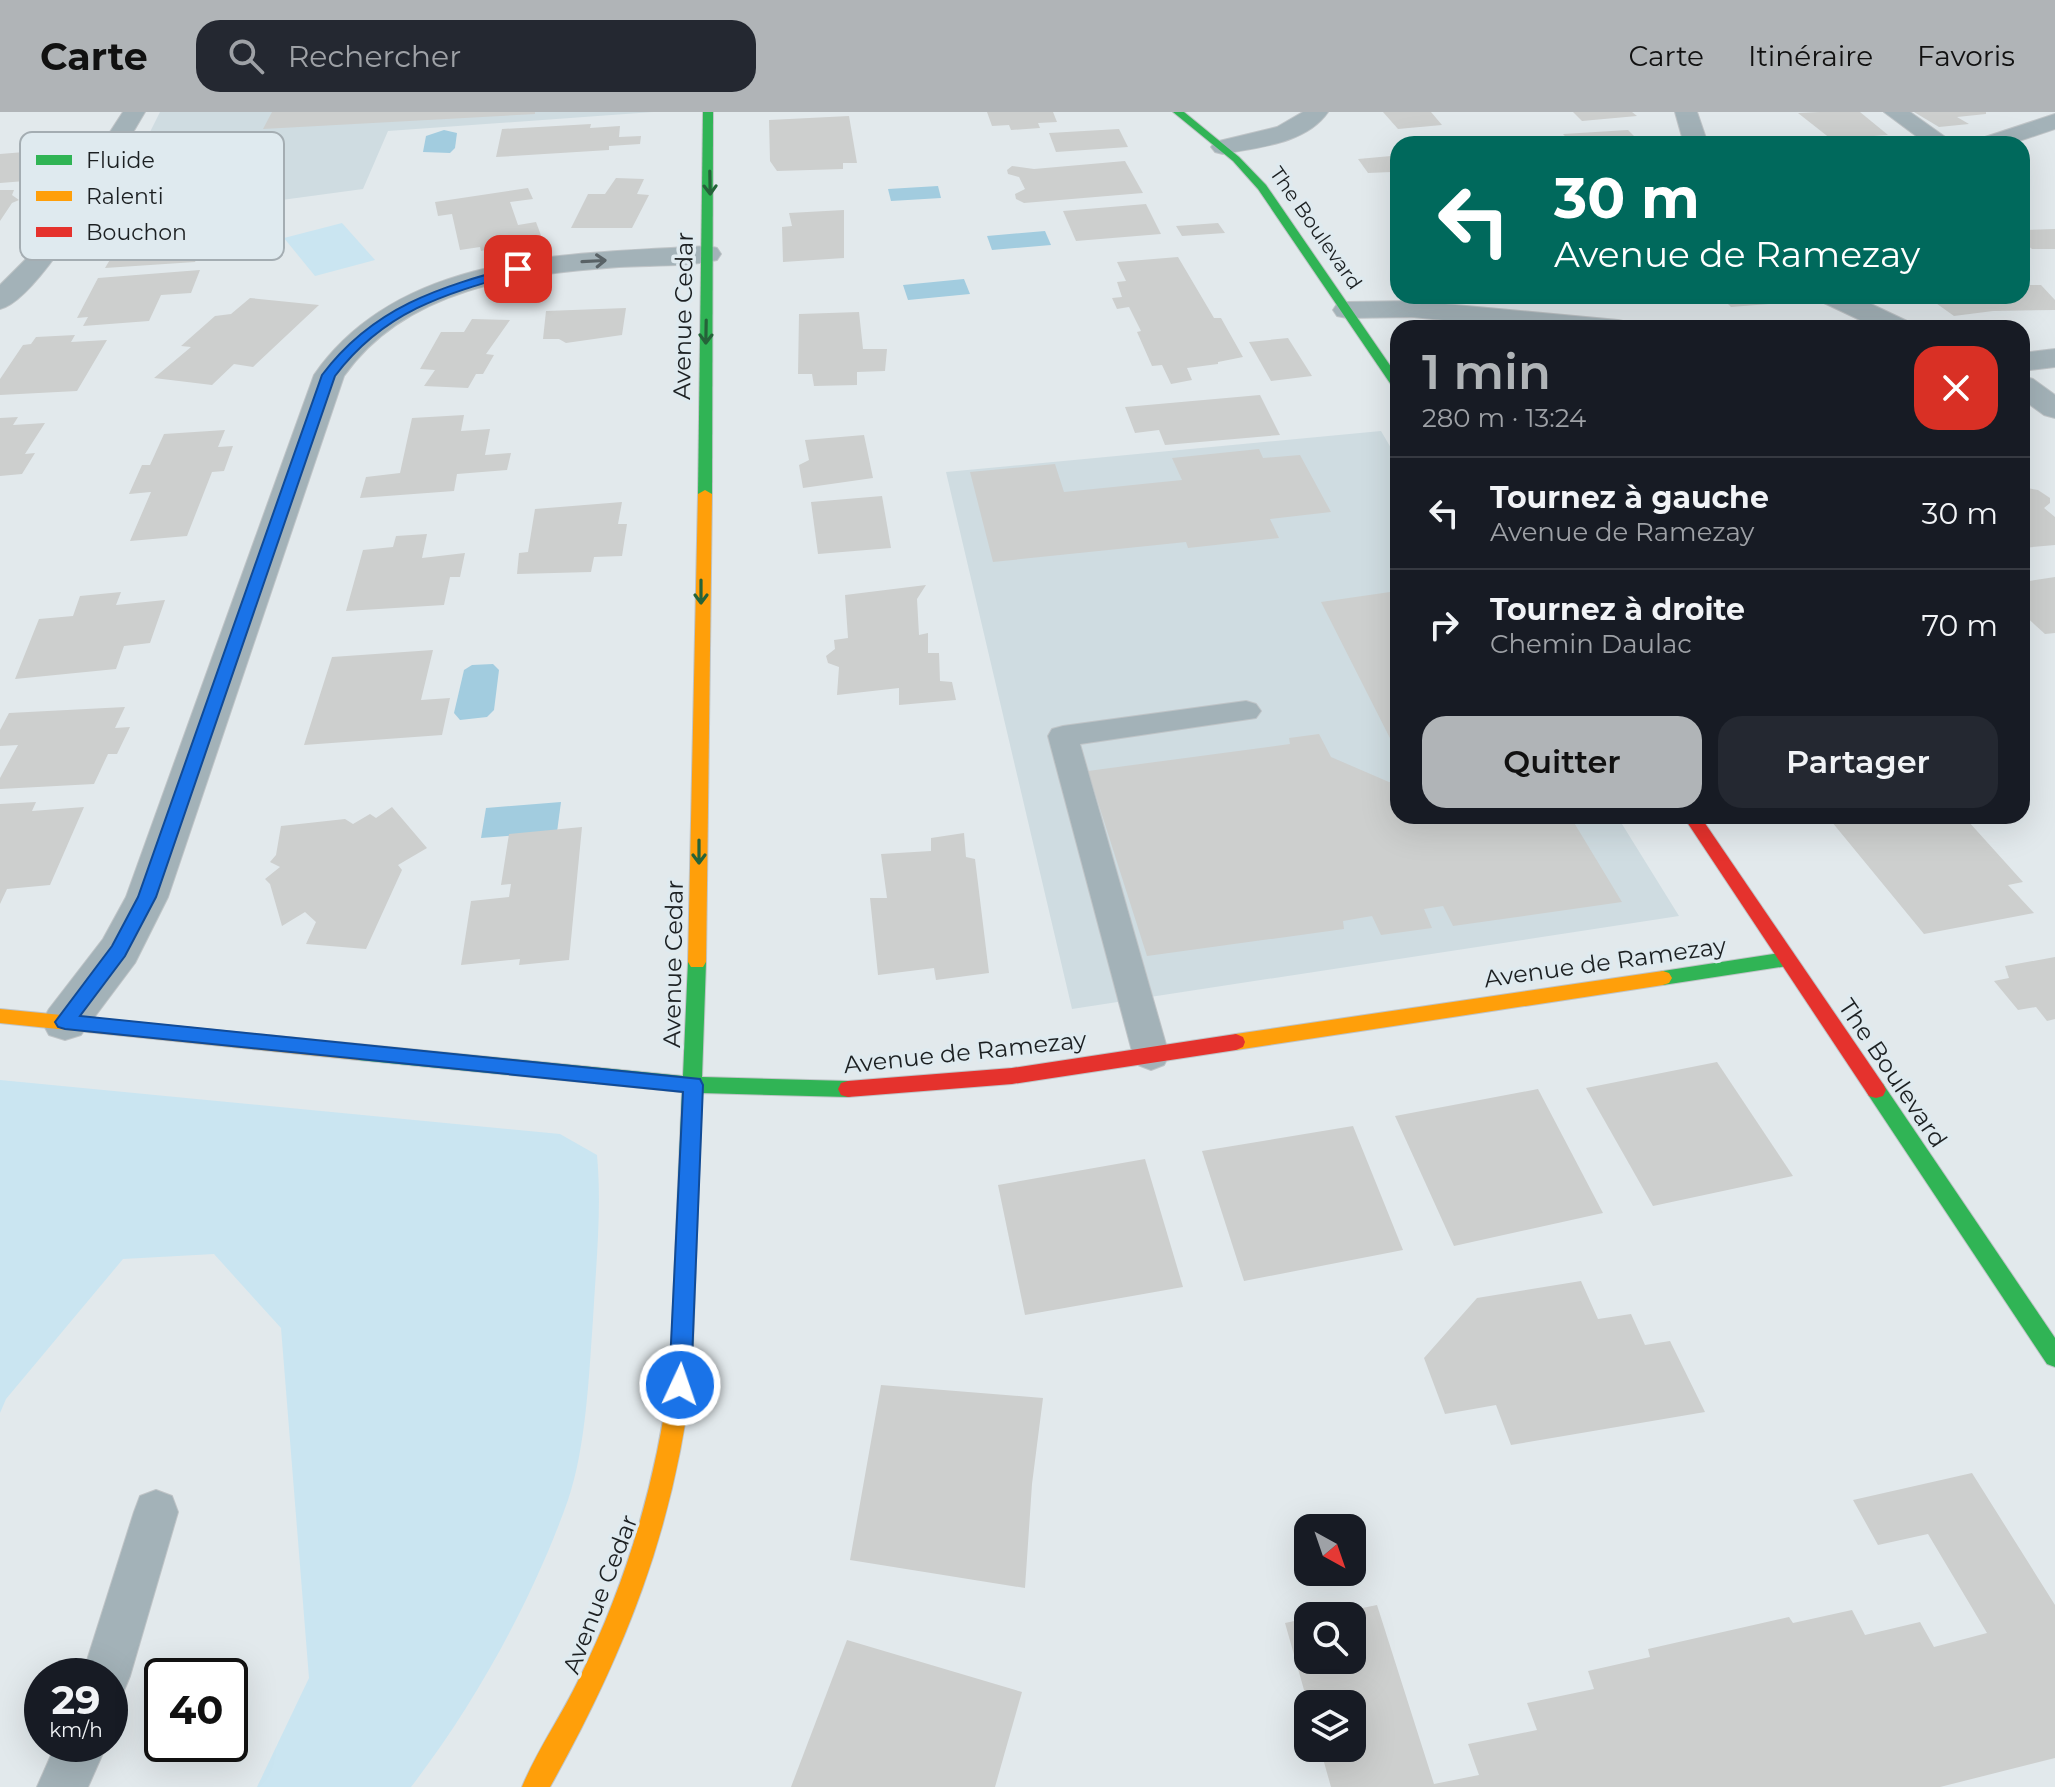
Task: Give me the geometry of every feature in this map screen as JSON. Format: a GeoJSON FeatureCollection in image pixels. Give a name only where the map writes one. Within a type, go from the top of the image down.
{"type":"FeatureCollection","features":[{"type":"Feature","properties":{"kind":"street"},"geometry":{"type":"LineString","coordinates":[[121,132],[134,112]]}},
{"type":"Feature","properties":{"kind":"street","name":"Avenue Cedar"},"geometry":{"type":"LineString","coordinates":[[535,1787],[583,1704],[623,1615],[655,1523],[667,1472],[680,1385],[698,993],[710,212],[708,112]]}},
{"type":"Feature","properties":{"kind":"street","name":"The Boulevard"},"geometry":{"type":"LineString","coordinates":[[1178,112],[1223,147],[1262,187],[1390,374]]}},
{"type":"Feature","properties":{"kind":"street"},"geometry":{"type":"LineString","coordinates":[[1223,147],[1288,131],[1317,112]]}},
{"type":"Feature","properties":{"kind":"street"},"geometry":{"type":"LineString","coordinates":[[1686,112],[1694,136]]}},
{"type":"Feature","properties":{"kind":"street"},"geometry":{"type":"LineString","coordinates":[[1895,112],[1931,136]]}},
{"type":"Feature","properties":{"kind":"street"},"geometry":{"type":"LineString","coordinates":[[2011,136],[2055,121]]}},
{"type":"Feature","properties":{"kind":"street"},"geometry":{"type":"LineString","coordinates":[[65,1022],[119,951],[147,897],[329,375],[351,347],[374,327],[409,306],[448,289],[506,272],[582,262],[708,254]]}},
{"type":"Feature","properties":{"kind":"street"},"geometry":{"type":"LineString","coordinates":[[0,301],[40,260]]}},
{"type":"Feature","properties":{"kind":"street"},"geometry":{"type":"LineString","coordinates":[[1849,304],[1882,320]]}},
{"type":"Feature","properties":{"kind":"street"},"geometry":{"type":"LineString","coordinates":[[1347,310],[1412,309],[1531,320]]}},
{"type":"Feature","properties":{"kind":"street"},"geometry":{"type":"LineString","coordinates":[[2030,361],[2055,358]]}},
{"type":"Feature","properties":{"kind":"street"},"geometry":{"type":"LineString","coordinates":[[2030,391],[2055,409]]}},
{"type":"Feature","properties":{"kind":"street","name":"The Boulevard"},"geometry":{"type":"LineString","coordinates":[[1696,824],[2055,1357]]}},
{"type":"Feature","properties":{"kind":"street","name":"Avenue de Ramezay"},"geometry":{"type":"LineString","coordinates":[[0,1016],[693,1085],[829,1090],[917,1086],[1012,1076],[1787,959]]}},
{"type":"Feature","properties":{"kind":"lane"},"geometry":{"type":"LineString","coordinates":[[1151,1055],[1063,736],[1246,711]]}},
{"type":"Feature","properties":{"kind":"lane"},"geometry":{"type":"LineString","coordinates":[[111,1658],[156,1512]]}},
{"type":"Feature","properties":{"kind":"lane"},"geometry":{"type":"LineString","coordinates":[[62,1787],[74,1762]]}},
{"type":"Feature","properties":{"kind":"shaded area"},"geometry":{"type":"Polygon","coordinates":[[[160,112],[653,112],[388,131],[363,189],[284,200],[284,132],[150,132],[160,112]]]}},
{"type":"Feature","properties":{"kind":"shaded area"},"geometry":{"type":"Polygon","coordinates":[[[444,130],[457,133],[455,148],[450,153],[423,152],[426,136],[444,130]]]}},
{"type":"Feature","properties":{"kind":"shaded area"},"geometry":{"type":"Polygon","coordinates":[[[938,186],[941,198],[891,201],[888,189],[938,186]]]}},
{"type":"Feature","properties":{"kind":"shaded area"},"geometry":{"type":"Polygon","coordinates":[[[342,223],[375,260],[315,276],[284,238],[342,223]]]}},
{"type":"Feature","properties":{"kind":"shaded area"},"geometry":{"type":"Polygon","coordinates":[[[1045,231],[1051,245],[992,250],[987,236],[1045,231]]]}},
{"type":"Feature","properties":{"kind":"shaded area"},"geometry":{"type":"Polygon","coordinates":[[[964,279],[970,294],[908,300],[903,285],[964,279]]]}},
{"type":"Feature","properties":{"kind":"shaded area"},"geometry":{"type":"Polygon","coordinates":[[[1381,431],[1390,446],[1390,824],[1622,824],[1679,916],[1072,1009],[946,472],[1381,431]]]}},
{"type":"Feature","properties":{"kind":"shaded area"},"geometry":{"type":"Polygon","coordinates":[[[493,664],[499,670],[494,710],[487,717],[460,720],[454,713],[464,670],[472,665],[493,664]]]}},
{"type":"Feature","properties":{"kind":"shaded area"},"geometry":{"type":"Polygon","coordinates":[[[561,802],[557,832],[481,838],[486,808],[561,802]]]}},
{"type":"Feature","properties":{"kind":"shaded area"},"geometry":{"type":"Polygon","coordinates":[[[0,1080],[560,1134],[597,1155],[598,1237],[588,1387],[579,1457],[568,1500],[538,1575],[500,1650],[458,1721],[411,1787],[257,1787],[309,1678],[281,1328],[214,1254],[123,1259],[6,1399],[0,1413],[0,1080]]]}},
{"type":"Feature","properties":{"kind":"building"},"geometry":{"type":"Polygon","coordinates":[[[272,112],[535,112],[535,114],[263,129],[272,112]]]}},
{"type":"Feature","properties":{"kind":"building"},"geometry":{"type":"Polygon","coordinates":[[[987,112],[1053,112],[1057,122],[1038,123],[1040,128],[1011,130],[1009,125],[992,126],[987,112]]]}},
{"type":"Feature","properties":{"kind":"building"},"geometry":{"type":"Polygon","coordinates":[[[1383,112],[1431,112],[1442,125],[1398,129],[1383,112]]]}},
{"type":"Feature","properties":{"kind":"building"},"geometry":{"type":"Polygon","coordinates":[[[1573,112],[1632,112],[1637,116],[1582,121],[1573,112]]]}},
{"type":"Feature","properties":{"kind":"building"},"geometry":{"type":"Polygon","coordinates":[[[1860,112],[1888,135],[1827,136],[1798,113],[1860,112]]]}},
{"type":"Feature","properties":{"kind":"building"},"geometry":{"type":"Polygon","coordinates":[[[1914,112],[1986,114],[1957,117],[1969,124],[1939,127],[1914,112]]]}},
{"type":"Feature","properties":{"kind":"building"},"geometry":{"type":"Polygon","coordinates":[[[849,116],[857,163],[843,163],[843,169],[777,171],[770,161],[769,120],[849,116]]]}},
{"type":"Feature","properties":{"kind":"building"},"geometry":{"type":"Polygon","coordinates":[[[591,124],[590,128],[620,126],[619,137],[641,136],[640,144],[609,146],[609,150],[496,157],[502,129],[591,124]]]}},
{"type":"Feature","properties":{"kind":"building"},"geometry":{"type":"Polygon","coordinates":[[[1119,129],[1128,147],[1056,152],[1049,133],[1119,129]]]}},
{"type":"Feature","properties":{"kind":"building"},"geometry":{"type":"Polygon","coordinates":[[[1628,130],[1634,136],[1565,136],[1563,134],[1628,130]]]}},
{"type":"Feature","properties":{"kind":"building"},"geometry":{"type":"Polygon","coordinates":[[[20,152],[20,181],[0,183],[0,154],[20,152]]]}},
{"type":"Feature","properties":{"kind":"building"},"geometry":{"type":"Polygon","coordinates":[[[1390,156],[1390,172],[1368,173],[1358,159],[1390,156]]]}},
{"type":"Feature","properties":{"kind":"building"},"geometry":{"type":"Polygon","coordinates":[[[1125,161],[1143,193],[1024,203],[1016,199],[1015,194],[1025,189],[1019,177],[1008,174],[1007,170],[1012,166],[1034,169],[1125,161]]]}},
{"type":"Feature","properties":{"kind":"building"},"geometry":{"type":"Polygon","coordinates":[[[616,178],[644,179],[637,194],[649,195],[632,228],[571,228],[588,194],[605,194],[616,178]]]}},
{"type":"Feature","properties":{"kind":"building"},"geometry":{"type":"Polygon","coordinates":[[[528,188],[533,199],[510,202],[518,225],[536,222],[542,238],[481,251],[480,247],[460,250],[452,214],[438,216],[435,202],[528,188]]]}},
{"type":"Feature","properties":{"kind":"building"},"geometry":{"type":"Polygon","coordinates":[[[0,190],[14,190],[12,195],[19,200],[12,203],[0,221],[0,190]]]}},
{"type":"Feature","properties":{"kind":"building"},"geometry":{"type":"Polygon","coordinates":[[[1146,204],[1161,234],[1076,241],[1063,211],[1146,204]]]}},
{"type":"Feature","properties":{"kind":"building"},"geometry":{"type":"Polygon","coordinates":[[[844,210],[844,258],[783,262],[782,227],[792,226],[789,213],[844,210]]]}},
{"type":"Feature","properties":{"kind":"building"},"geometry":{"type":"Polygon","coordinates":[[[1218,223],[1225,233],[1182,236],[1176,226],[1218,223]]]}},
{"type":"Feature","properties":{"kind":"building"},"geometry":{"type":"Polygon","coordinates":[[[2055,229],[2055,249],[2032,249],[2030,230],[2055,229]]]}},
{"type":"Feature","properties":{"kind":"building"},"geometry":{"type":"Polygon","coordinates":[[[1178,257],[1214,318],[1221,318],[1243,357],[1187,368],[1192,380],[1171,384],[1162,365],[1152,366],[1137,332],[1141,331],[1129,307],[1117,309],[1112,298],[1122,297],[1117,282],[1126,281],[1117,262],[1178,257]]]}},
{"type":"Feature","properties":{"kind":"building"},"geometry":{"type":"Polygon","coordinates":[[[110,260],[196,260],[195,262],[105,268],[110,260]]]}},
{"type":"Feature","properties":{"kind":"building"},"geometry":{"type":"Polygon","coordinates":[[[200,270],[191,293],[161,295],[149,321],[83,326],[88,317],[77,318],[98,278],[200,270]]]}},
{"type":"Feature","properties":{"kind":"building"},"geometry":{"type":"Polygon","coordinates":[[[2030,285],[2041,285],[2055,300],[2055,310],[1993,311],[1954,316],[1937,304],[2030,304],[2030,285]]]}},
{"type":"Feature","properties":{"kind":"building"},"geometry":{"type":"Polygon","coordinates":[[[250,298],[319,305],[253,367],[234,364],[212,385],[154,378],[191,347],[181,346],[215,316],[231,314],[250,298]]]}},
{"type":"Feature","properties":{"kind":"building"},"geometry":{"type":"Polygon","coordinates":[[[1728,304],[1769,304],[1731,307],[1728,304]]]}},
{"type":"Feature","properties":{"kind":"building"},"geometry":{"type":"Polygon","coordinates":[[[626,308],[622,335],[566,343],[559,339],[543,339],[546,311],[626,308]]]}},
{"type":"Feature","properties":{"kind":"building"},"geometry":{"type":"Polygon","coordinates":[[[859,312],[863,349],[887,349],[885,371],[857,372],[857,385],[814,386],[812,374],[798,374],[799,314],[859,312]]]}},
{"type":"Feature","properties":{"kind":"building"},"geometry":{"type":"Polygon","coordinates":[[[472,319],[510,320],[486,354],[494,355],[483,374],[476,374],[468,388],[424,386],[435,370],[420,369],[441,332],[464,332],[472,319]]]}},
{"type":"Feature","properties":{"kind":"building"},"geometry":{"type":"Polygon","coordinates":[[[75,335],[71,342],[107,340],[77,391],[0,395],[0,379],[23,345],[31,344],[36,337],[75,335]]]}},
{"type":"Feature","properties":{"kind":"building"},"geometry":{"type":"Polygon","coordinates":[[[1288,338],[1312,376],[1271,381],[1249,342],[1288,338]]]}},
{"type":"Feature","properties":{"kind":"building"},"geometry":{"type":"Polygon","coordinates":[[[1260,395],[1280,435],[1165,445],[1159,430],[1135,433],[1125,407],[1260,395]]]}},
{"type":"Feature","properties":{"kind":"building"},"geometry":{"type":"Polygon","coordinates":[[[464,415],[461,431],[490,429],[485,455],[511,453],[507,470],[457,474],[454,491],[360,498],[366,477],[400,473],[412,418],[464,415]]]}},
{"type":"Feature","properties":{"kind":"building"},"geometry":{"type":"Polygon","coordinates":[[[18,417],[13,425],[45,423],[25,454],[35,453],[22,474],[0,476],[0,418],[18,417]]]}},
{"type":"Feature","properties":{"kind":"building"},"geometry":{"type":"Polygon","coordinates":[[[225,430],[218,447],[233,446],[224,471],[212,472],[187,536],[130,541],[151,492],[129,494],[142,465],[150,465],[164,434],[225,430]]]}},
{"type":"Feature","properties":{"kind":"building"},"geometry":{"type":"Polygon","coordinates":[[[864,435],[873,478],[803,488],[799,465],[809,460],[805,440],[864,435]]]}},
{"type":"Feature","properties":{"kind":"building"},"geometry":{"type":"Polygon","coordinates":[[[1259,449],[1263,458],[1300,455],[1331,512],[1270,519],[1279,538],[1188,548],[1186,542],[993,562],[970,472],[1055,464],[1064,492],[1182,480],[1172,458],[1259,449]]]}},
{"type":"Feature","properties":{"kind":"building"},"geometry":{"type":"Polygon","coordinates":[[[2030,488],[2050,498],[2050,503],[2044,508],[2055,517],[2055,545],[2030,547],[2030,488]]]}},
{"type":"Feature","properties":{"kind":"building"},"geometry":{"type":"Polygon","coordinates":[[[882,496],[891,548],[818,554],[811,502],[882,496]]]}},
{"type":"Feature","properties":{"kind":"building"},"geometry":{"type":"Polygon","coordinates":[[[622,502],[618,524],[627,524],[622,556],[594,557],[591,572],[517,574],[519,553],[528,552],[535,509],[622,502]]]}},
{"type":"Feature","properties":{"kind":"building"},"geometry":{"type":"Polygon","coordinates":[[[427,534],[422,558],[465,553],[460,577],[450,577],[444,605],[346,611],[363,550],[393,547],[396,536],[427,534]]]}},
{"type":"Feature","properties":{"kind":"building"},"geometry":{"type":"Polygon","coordinates":[[[2055,577],[2055,633],[2045,634],[2030,620],[2030,581],[2055,577]]]}},
{"type":"Feature","properties":{"kind":"building"},"geometry":{"type":"Polygon","coordinates":[[[926,585],[917,599],[919,635],[928,633],[928,653],[939,653],[940,681],[952,682],[956,700],[899,705],[899,688],[837,695],[839,667],[828,663],[826,656],[835,649],[834,640],[848,638],[845,595],[926,585]]]}},
{"type":"Feature","properties":{"kind":"building"},"geometry":{"type":"Polygon","coordinates":[[[121,592],[116,605],[165,600],[150,643],[124,646],[116,669],[15,679],[39,619],[73,616],[80,596],[121,592]]]}},
{"type":"Feature","properties":{"kind":"building"},"geometry":{"type":"Polygon","coordinates":[[[1390,592],[1390,738],[1321,602],[1390,592]]]}},
{"type":"Feature","properties":{"kind":"building"},"geometry":{"type":"Polygon","coordinates":[[[433,650],[421,700],[450,698],[442,735],[304,745],[332,657],[433,650]]]}},
{"type":"Feature","properties":{"kind":"building"},"geometry":{"type":"Polygon","coordinates":[[[125,707],[115,728],[130,727],[117,754],[108,754],[94,784],[0,789],[0,778],[18,745],[0,746],[0,730],[9,713],[125,707]]]}},
{"type":"Feature","properties":{"kind":"building"},"geometry":{"type":"Polygon","coordinates":[[[1319,734],[1331,757],[1390,782],[1390,824],[1575,824],[1622,902],[1453,926],[1443,906],[1424,909],[1432,928],[1381,935],[1372,916],[1343,921],[1344,929],[1147,956],[1088,771],[1290,744],[1289,738],[1319,734]]]}},
{"type":"Feature","properties":{"kind":"building"},"geometry":{"type":"Polygon","coordinates":[[[36,802],[32,811],[84,807],[50,885],[7,889],[0,904],[0,804],[36,802]]]}},
{"type":"Feature","properties":{"kind":"building"},"geometry":{"type":"Polygon","coordinates":[[[392,807],[427,848],[398,865],[402,870],[366,949],[306,944],[316,922],[305,912],[282,926],[270,884],[265,879],[280,867],[270,862],[276,855],[281,826],[345,819],[353,824],[370,814],[376,818],[392,807]]]}},
{"type":"Feature","properties":{"kind":"building"},"geometry":{"type":"Polygon","coordinates":[[[1834,824],[1971,824],[2023,882],[2008,885],[2034,913],[1924,934],[1834,824]]]}},
{"type":"Feature","properties":{"kind":"building"},"geometry":{"type":"Polygon","coordinates":[[[582,827],[569,960],[519,965],[520,959],[461,965],[471,901],[509,897],[511,884],[501,885],[509,834],[582,827]]]}},
{"type":"Feature","properties":{"kind":"building"},"geometry":{"type":"Polygon","coordinates":[[[964,833],[966,857],[975,859],[989,973],[936,980],[934,968],[878,975],[870,898],[887,898],[881,854],[931,851],[931,838],[964,833]]]}},
{"type":"Feature","properties":{"kind":"building"},"geometry":{"type":"Polygon","coordinates":[[[2055,957],[2055,1019],[2047,1021],[2036,1007],[2018,1010],[1994,981],[2009,978],[2005,966],[2055,957]]]}},
{"type":"Feature","properties":{"kind":"building"},"geometry":{"type":"Polygon","coordinates":[[[1717,1062],[1793,1176],[1653,1206],[1586,1088],[1717,1062]]]}},
{"type":"Feature","properties":{"kind":"building"},"geometry":{"type":"Polygon","coordinates":[[[1538,1089],[1603,1213],[1454,1246],[1395,1116],[1538,1089]]]}},
{"type":"Feature","properties":{"kind":"building"},"geometry":{"type":"Polygon","coordinates":[[[1353,1126],[1403,1250],[1244,1281],[1202,1151],[1353,1126]]]}},
{"type":"Feature","properties":{"kind":"building"},"geometry":{"type":"Polygon","coordinates":[[[1145,1159],[1183,1287],[1025,1315],[998,1185],[1145,1159]]]}},
{"type":"Feature","properties":{"kind":"building"},"geometry":{"type":"Polygon","coordinates":[[[1581,1281],[1598,1319],[1631,1314],[1645,1345],[1670,1341],[1705,1412],[1511,1445],[1496,1405],[1445,1414],[1424,1358],[1477,1298],[1581,1281]]]}},
{"type":"Feature","properties":{"kind":"building"},"geometry":{"type":"Polygon","coordinates":[[[881,1385],[1043,1398],[1032,1484],[1025,1588],[850,1560],[881,1385]]]}},
{"type":"Feature","properties":{"kind":"building"},"geometry":{"type":"Polygon","coordinates":[[[1972,1473],[2055,1605],[2055,1758],[1940,1787],[1331,1787],[1324,1762],[1366,1762],[1366,1690],[1304,1690],[1299,1674],[1366,1674],[1366,1607],[1377,1605],[1434,1784],[1479,1775],[1468,1744],[1537,1730],[1527,1703],[1594,1689],[1588,1671],[1650,1657],[1648,1649],[1789,1617],[1793,1623],[1852,1610],[1865,1635],[1920,1622],[1934,1647],[1987,1633],[1928,1534],[1878,1545],[1853,1500],[1972,1473]]]}},
{"type":"Feature","properties":{"kind":"building"},"geometry":{"type":"Polygon","coordinates":[[[1294,1621],[1294,1655],[1285,1623],[1294,1621]]]}},
{"type":"Feature","properties":{"kind":"building"},"geometry":{"type":"Polygon","coordinates":[[[847,1640],[1022,1692],[995,1787],[791,1787],[847,1640]]]}},
{"type":"Feature","properties":{"kind":"traffic: fast"},"geometry":{"type":"LineString","coordinates":[[705,494],[708,112]]}},
{"type":"Feature","properties":{"kind":"traffic: fast"},"geometry":{"type":"LineString","coordinates":[[1178,112],[1236,159],[1262,187],[1390,374]]}},
{"type":"Feature","properties":{"kind":"traffic: fast"},"geometry":{"type":"LineString","coordinates":[[1663,978],[1787,959]]}},
{"type":"Feature","properties":{"kind":"traffic: fast"},"geometry":{"type":"LineString","coordinates":[[681,1375],[697,962]]}},
{"type":"Feature","properties":{"kind":"traffic: fast"},"geometry":{"type":"LineString","coordinates":[[358,1052],[693,1085],[848,1089]]}},
{"type":"Feature","properties":{"kind":"traffic: fast"},"geometry":{"type":"LineString","coordinates":[[1876,1090],[2055,1357]]}},
{"type":"Feature","properties":{"kind":"traffic: slow"},"geometry":{"type":"LineString","coordinates":[[697,962],[705,494]]}},
{"type":"Feature","properties":{"kind":"traffic: slow"},"geometry":{"type":"LineString","coordinates":[[1236,1042],[1663,978]]}},
{"type":"Feature","properties":{"kind":"traffic: slow"},"geometry":{"type":"LineString","coordinates":[[0,1016],[358,1052]]}},
{"type":"Feature","properties":{"kind":"traffic: slow"},"geometry":{"type":"LineString","coordinates":[[535,1787],[588,1690],[631,1589],[663,1484],[681,1375]]}},
{"type":"Feature","properties":{"kind":"traffic: jam"},"geometry":{"type":"LineString","coordinates":[[1696,824],[1876,1090]]}},
{"type":"Feature","properties":{"kind":"traffic: jam"},"geometry":{"type":"LineString","coordinates":[[848,1089],[1012,1076],[1236,1042]]}},
{"type":"Feature","properties":{"kind":"route"},"geometry":{"type":"LineString","coordinates":[[518,269],[448,289],[409,306],[374,327],[351,347],[329,375],[147,897],[119,951],[65,1022],[693,1085],[680,1385]]}}]}
